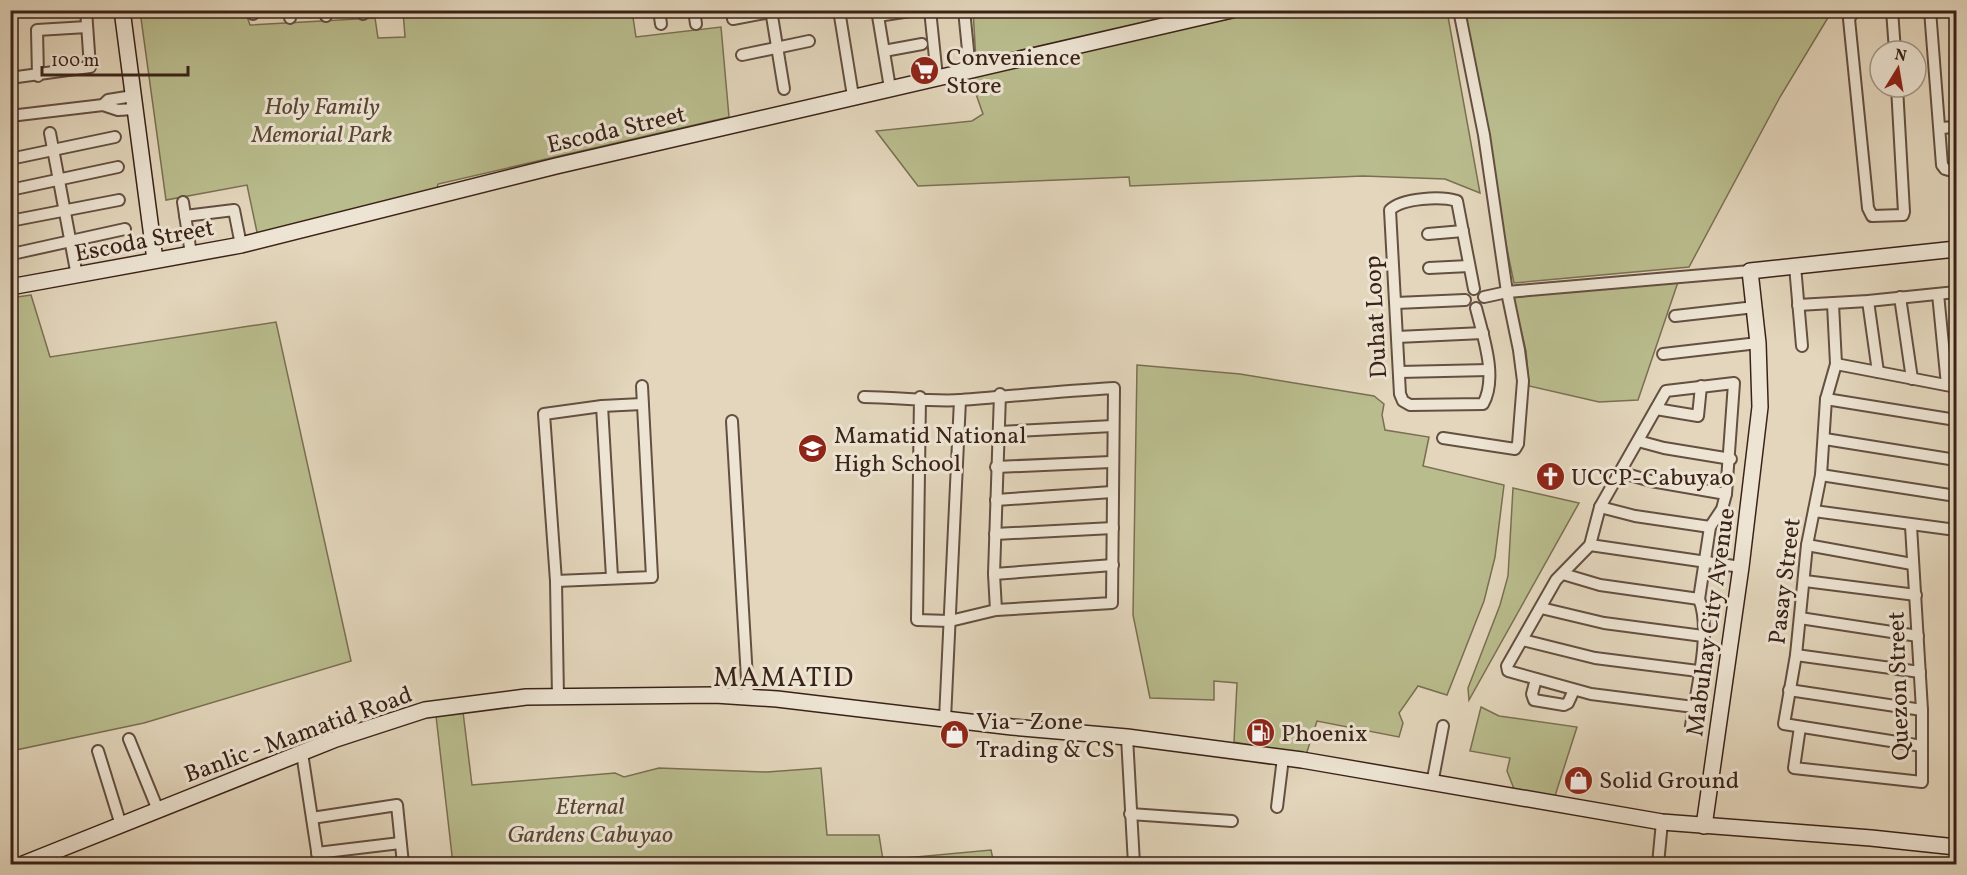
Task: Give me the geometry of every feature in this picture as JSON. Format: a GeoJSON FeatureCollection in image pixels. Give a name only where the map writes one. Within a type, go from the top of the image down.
{"type":"FeatureCollection","features":[{"type":"Feature","properties":{"kind":"street"},"geometry":{"type":"LineString","coordinates":[[10,78],[90,67],[86,10]]}},
{"type":"Feature","properties":{"kind":"street"},"geometry":{"type":"LineString","coordinates":[[122,10],[155,260]]}},
{"type":"Feature","properties":{"kind":"street"},"geometry":{"type":"LineString","coordinates":[[659,10],[661,24]]}},
{"type":"Feature","properties":{"kind":"street"},"geometry":{"type":"LineString","coordinates":[[694,10],[696,24]]}},
{"type":"Feature","properties":{"kind":"street"},"geometry":{"type":"LineString","coordinates":[[839,10],[854,96]]}},
{"type":"Feature","properties":{"kind":"street"},"geometry":{"type":"LineString","coordinates":[[890,88],[877,13],[915,10]]}},
{"type":"Feature","properties":{"kind":"street"},"geometry":{"type":"LineString","coordinates":[[930,10],[937,77]]}},
{"type":"Feature","properties":{"kind":"street"},"geometry":{"type":"LineString","coordinates":[[964,10],[970,70]]}},
{"type":"Feature","properties":{"kind":"street","name":"Escoda Street"},"geometry":{"type":"LineString","coordinates":[[10,287],[241,245],[556,166],[1232,10]]}},
{"type":"Feature","properties":{"kind":"street"},"geometry":{"type":"LineString","coordinates":[[1443,438],[1511,450],[1518,444],[1523,381],[1507,292],[1484,135],[1459,10]]}},
{"type":"Feature","properties":{"kind":"street"},"geometry":{"type":"LineString","coordinates":[[1854,10],[1849,19],[1868,208],[1872,216],[1885,218],[1903,215],[1904,212],[1898,99]]}},
{"type":"Feature","properties":{"kind":"street"},"geometry":{"type":"LineString","coordinates":[[1892,10],[1893,39]]}},
{"type":"Feature","properties":{"kind":"street"},"geometry":{"type":"LineString","coordinates":[[1930,10],[1942,165],[1945,169],[1956,172]]}},
{"type":"Feature","properties":{"kind":"street"},"geometry":{"type":"LineString","coordinates":[[733,19],[775,11],[777,47],[784,89]]}},
{"type":"Feature","properties":{"kind":"street"},"geometry":{"type":"LineString","coordinates":[[38,75],[37,30],[87,27]]}},
{"type":"Feature","properties":{"kind":"street"},"geometry":{"type":"LineString","coordinates":[[742,55],[809,40]]}},
{"type":"Feature","properties":{"kind":"street"},"geometry":{"type":"LineString","coordinates":[[884,51],[922,44]]}},
{"type":"Feature","properties":{"kind":"street"},"geometry":{"type":"LineString","coordinates":[[10,116],[103,105],[108,100],[133,103]]}},
{"type":"Feature","properties":{"kind":"street"},"geometry":{"type":"LineString","coordinates":[[1940,128],[1956,127]]}},
{"type":"Feature","properties":{"kind":"street"},"geometry":{"type":"LineString","coordinates":[[50,133],[77,276]]}},
{"type":"Feature","properties":{"kind":"street"},"geometry":{"type":"LineString","coordinates":[[10,159],[115,137]]}},
{"type":"Feature","properties":{"kind":"street"},"geometry":{"type":"LineString","coordinates":[[10,190],[118,167]]}},
{"type":"Feature","properties":{"kind":"street","name":"Duhat Loop"},"geometry":{"type":"LineString","coordinates":[[1474,289],[1457,201],[1447,198],[1398,202],[1390,210],[1400,394],[1403,401],[1410,405],[1474,406],[1484,404],[1488,396],[1489,370],[1476,308]]}},
{"type":"Feature","properties":{"kind":"street"},"geometry":{"type":"LineString","coordinates":[[10,221],[119,200]]}},
{"type":"Feature","properties":{"kind":"street"},"geometry":{"type":"LineString","coordinates":[[183,202],[191,254]]}},
{"type":"Feature","properties":{"kind":"street"},"geometry":{"type":"LineString","coordinates":[[185,216],[234,210],[241,245]]}},
{"type":"Feature","properties":{"kind":"street"},"geometry":{"type":"LineString","coordinates":[[12,254],[125,229]]}},
{"type":"Feature","properties":{"kind":"street"},"geometry":{"type":"LineString","coordinates":[[1428,234],[1463,231]]}},
{"type":"Feature","properties":{"kind":"street"},"geometry":{"type":"LineString","coordinates":[[1484,297],[1507,292],[1750,271],[1956,249]]}},
{"type":"Feature","properties":{"kind":"street"},"geometry":{"type":"LineString","coordinates":[[1429,268],[1469,266]]}},
{"type":"Feature","properties":{"kind":"street"},"geometry":{"type":"LineString","coordinates":[[1795,266],[1802,346]]}},
{"type":"Feature","properties":{"kind":"street","name":"Mabuhay City Avenue"},"geometry":{"type":"LineString","coordinates":[[1704,826],[1741,567],[1760,407],[1758,344],[1750,271]]}},
{"type":"Feature","properties":{"kind":"street"},"geometry":{"type":"LineString","coordinates":[[1474,289],[1480,291],[1484,297],[1482,304],[1476,308],[1469,306],[1465,300],[1467,293],[1474,289]]}},
{"type":"Feature","properties":{"kind":"street"},"geometry":{"type":"LineString","coordinates":[[1798,305],[1833,304],[1956,292]]}},
{"type":"Feature","properties":{"kind":"street"},"geometry":{"type":"LineString","coordinates":[[1836,364],[1952,386],[1938,294]]}},
{"type":"Feature","properties":{"kind":"street"},"geometry":{"type":"LineString","coordinates":[[1900,297],[1912,379]]}},
{"type":"Feature","properties":{"kind":"street"},"geometry":{"type":"LineString","coordinates":[[1396,303],[1465,300]]}},
{"type":"Feature","properties":{"kind":"street"},"geometry":{"type":"LineString","coordinates":[[1868,301],[1878,372]]}},
{"type":"Feature","properties":{"kind":"street","name":"Pasay Street"},"geometry":{"type":"LineString","coordinates":[[1800,727],[1784,724],[1796,655],[1807,545],[1821,475],[1826,399],[1836,364],[1833,304]]}},
{"type":"Feature","properties":{"kind":"street"},"geometry":{"type":"LineString","coordinates":[[1675,316],[1755,307]]}},
{"type":"Feature","properties":{"kind":"street"},"geometry":{"type":"LineString","coordinates":[[1397,337],[1483,333]]}},
{"type":"Feature","properties":{"kind":"street"},"geometry":{"type":"LineString","coordinates":[[1663,354],[1758,344]]}},
{"type":"Feature","properties":{"kind":"street"},"geometry":{"type":"LineString","coordinates":[[1399,372],[1489,370]]}},
{"type":"Feature","properties":{"kind":"street"},"geometry":{"type":"LineString","coordinates":[[1691,726],[1694,707],[1703,636],[1703,607],[1699,599],[1710,527],[1722,509],[1726,494],[1731,459],[1734,383],[1666,391],[1600,507],[1590,545],[1556,580],[1507,666],[1508,671],[1574,690],[1694,707]]}},
{"type":"Feature","properties":{"kind":"street"},"geometry":{"type":"LineString","coordinates":[[556,581],[651,577],[642,386]]}},
{"type":"Feature","properties":{"kind":"street"},"geometry":{"type":"LineString","coordinates":[[1656,408],[1698,416],[1701,386]]}},
{"type":"Feature","properties":{"kind":"street"},"geometry":{"type":"LineString","coordinates":[[864,397],[920,398],[960,400],[1000,394],[1114,388],[1111,462],[1112,603],[996,610],[950,621],[917,620],[920,398]]}},
{"type":"Feature","properties":{"kind":"street"},"geometry":{"type":"LineString","coordinates":[[996,610],[994,574],[1000,394]]}},
{"type":"Feature","properties":{"kind":"street"},"geometry":{"type":"LineString","coordinates":[[1826,399],[1956,420]]}},
{"type":"Feature","properties":{"kind":"street"},"geometry":{"type":"LineString","coordinates":[[945,719],[960,400]]}},
{"type":"Feature","properties":{"kind":"street"},"geometry":{"type":"LineString","coordinates":[[558,697],[556,581],[544,414],[602,405],[642,404]]}},
{"type":"Feature","properties":{"kind":"street"},"geometry":{"type":"LineString","coordinates":[[602,405],[612,577]]}},
{"type":"Feature","properties":{"kind":"street"},"geometry":{"type":"LineString","coordinates":[[732,421],[748,696]]}},
{"type":"Feature","properties":{"kind":"street"},"geometry":{"type":"LineString","coordinates":[[999,432],[1113,426]]}},
{"type":"Feature","properties":{"kind":"street"},"geometry":{"type":"LineString","coordinates":[[1825,439],[1956,460]]}},
{"type":"Feature","properties":{"kind":"street"},"geometry":{"type":"LineString","coordinates":[[1638,441],[1664,448],[1731,459]]}},
{"type":"Feature","properties":{"kind":"street"},"geometry":{"type":"LineString","coordinates":[[996,467],[1111,462]]}},
{"type":"Feature","properties":{"kind":"street"},"geometry":{"type":"LineString","coordinates":[[1619,472],[1651,481],[1726,494]]}},
{"type":"Feature","properties":{"kind":"street"},"geometry":{"type":"LineString","coordinates":[[1821,475],[1956,496]]}},
{"type":"Feature","properties":{"kind":"street"},"geometry":{"type":"LineString","coordinates":[[996,500],[1112,492]]}},
{"type":"Feature","properties":{"kind":"street"},"geometry":{"type":"LineString","coordinates":[[1600,507],[1635,516],[1710,527]]}},
{"type":"Feature","properties":{"kind":"street"},"geometry":{"type":"LineString","coordinates":[[1814,511],[1911,526],[1956,530]]}},
{"type":"Feature","properties":{"kind":"street","name":"Quezon Street"},"geometry":{"type":"LineString","coordinates":[[1800,727],[1794,768],[1922,782],[1922,710],[1911,526]]}},
{"type":"Feature","properties":{"kind":"street"},"geometry":{"type":"LineString","coordinates":[[995,534],[1113,528]]}},
{"type":"Feature","properties":{"kind":"street"},"geometry":{"type":"LineString","coordinates":[[1590,545],[1741,567]]}},
{"type":"Feature","properties":{"kind":"street"},"geometry":{"type":"LineString","coordinates":[[1807,545],[1912,564]]}},
{"type":"Feature","properties":{"kind":"street"},"geometry":{"type":"LineString","coordinates":[[994,574],[1113,565]]}},
{"type":"Feature","properties":{"kind":"street"},"geometry":{"type":"LineString","coordinates":[[1563,574],[1600,585],[1699,599]]}},
{"type":"Feature","properties":{"kind":"street"},"geometry":{"type":"LineString","coordinates":[[1805,581],[1916,595]]}},
{"type":"Feature","properties":{"kind":"street"},"geometry":{"type":"LineString","coordinates":[[1541,608],[1604,623],[1703,636]]}},
{"type":"Feature","properties":{"kind":"street"},"geometry":{"type":"LineString","coordinates":[[1800,618],[1918,636]]}},
{"type":"Feature","properties":{"kind":"street"},"geometry":{"type":"LineString","coordinates":[[1523,640],[1595,658],[1698,671]]}},
{"type":"Feature","properties":{"kind":"street"},"geometry":{"type":"LineString","coordinates":[[1796,655],[1920,672]]}},
{"type":"Feature","properties":{"kind":"street"},"geometry":{"type":"LineString","coordinates":[[1536,679],[1532,694],[1534,700],[1564,705],[1568,703],[1574,690]]}},
{"type":"Feature","properties":{"kind":"street"},"geometry":{"type":"LineString","coordinates":[[1789,690],[1922,710]]}},
{"type":"Feature","properties":{"kind":"street","name":"Banlic - Mamatid Road"},"geometry":{"type":"LineString","coordinates":[[23,864],[302,753],[425,710],[501,699],[558,697],[748,696],[1127,737],[1283,758],[1662,822],[1956,847]]}},
{"type":"Feature","properties":{"kind":"street"},"geometry":{"type":"LineString","coordinates":[[1432,784],[1443,726]]}},
{"type":"Feature","properties":{"kind":"street"},"geometry":{"type":"LineString","coordinates":[[1800,727],[1922,746]]}},
{"type":"Feature","properties":{"kind":"street"},"geometry":{"type":"LineString","coordinates":[[1127,737],[1134,864]]}},
{"type":"Feature","properties":{"kind":"street"},"geometry":{"type":"LineString","coordinates":[[129,739],[158,810]]}},
{"type":"Feature","properties":{"kind":"street"},"geometry":{"type":"LineString","coordinates":[[98,751],[121,825]]}},
{"type":"Feature","properties":{"kind":"street"},"geometry":{"type":"LineString","coordinates":[[302,753],[318,859],[400,843]]}},
{"type":"Feature","properties":{"kind":"street"},"geometry":{"type":"LineString","coordinates":[[1277,807],[1283,758]]}},
{"type":"Feature","properties":{"kind":"street"},"geometry":{"type":"LineString","coordinates":[[312,818],[397,806],[403,864]]}},
{"type":"Feature","properties":{"kind":"street"},"geometry":{"type":"LineString","coordinates":[[1130,814],[1232,821]]}},
{"type":"Feature","properties":{"kind":"street"},"geometry":{"type":"LineString","coordinates":[[1658,864],[1662,822]]}},
{"type":"Feature","properties":{"kind":"green space"},"geometry":{"type":"Polygon","coordinates":[[[973,10],[1202,11],[976,61],[973,10]]]}},
{"type":"Feature","properties":{"kind":"green space","name":"Holy Family Memorial Park"},"geometry":{"type":"Polygon","coordinates":[[[140,11],[245,11],[250,25],[375,18],[378,38],[405,37],[403,11],[632,11],[636,37],[721,27],[729,117],[438,184],[436,193],[258,237],[247,185],[166,200],[140,11]]]}},
{"type":"Feature","properties":{"kind":"green space"},"geometry":{"type":"Polygon","coordinates":[[[1262,11],[1447,11],[1480,193],[1445,179],[1363,176],[1130,186],[1129,177],[918,186],[876,131],[972,121],[983,114],[970,77],[1262,11]]]}},
{"type":"Feature","properties":{"kind":"green space"},"geometry":{"type":"Polygon","coordinates":[[[1458,11],[1832,11],[1780,97],[1689,267],[1514,283],[1458,11]]]}},
{"type":"Feature","properties":{"kind":"green space"},"geometry":{"type":"Polygon","coordinates":[[[1678,282],[1638,400],[1599,402],[1529,386],[1526,351],[1513,297],[1678,282]]]}},
{"type":"Feature","properties":{"kind":"green space"},"geometry":{"type":"Polygon","coordinates":[[[31,295],[50,357],[276,322],[351,661],[144,723],[11,751],[10,298],[31,295]]]}},
{"type":"Feature","properties":{"kind":"green space"},"geometry":{"type":"Polygon","coordinates":[[[1137,365],[1240,374],[1374,396],[1384,404],[1382,415],[1385,430],[1429,437],[1423,466],[1504,485],[1495,557],[1484,601],[1447,695],[1418,686],[1399,713],[1403,723],[1399,737],[1317,721],[1306,755],[1234,742],[1237,683],[1214,681],[1214,700],[1150,698],[1133,615],[1137,365]]]}},
{"type":"Feature","properties":{"kind":"green space"},"geometry":{"type":"Polygon","coordinates":[[[1513,488],[1579,503],[1469,700],[1468,688],[1500,605],[1508,576],[1513,488]]]}},
{"type":"Feature","properties":{"kind":"green space"},"geometry":{"type":"Polygon","coordinates":[[[1481,707],[1499,716],[1577,727],[1554,799],[1516,794],[1507,771],[1510,758],[1470,751],[1481,707]]]}},
{"type":"Feature","properties":{"kind":"green space","name":"Eternal Gardens Cabuyao"},"geometry":{"type":"Polygon","coordinates":[[[463,712],[472,785],[615,773],[624,777],[659,768],[767,772],[821,768],[827,835],[879,835],[883,860],[991,850],[994,864],[453,864],[436,716],[463,712]]]}},
{"type":"Feature","properties":{"kind":"place","name":"Convenience Store"},"geometry":{"type":"Point","coordinates":[925,71]}},
{"type":"Feature","properties":{"kind":"place","name":"Mamatid National High School"},"geometry":{"type":"Point","coordinates":[813,449]}},
{"type":"Feature","properties":{"kind":"place","name":"UCCP-Cabuyao"},"geometry":{"type":"Point","coordinates":[1550,477]}},
{"type":"Feature","properties":{"kind":"place","name":"Phoenix"},"geometry":{"type":"Point","coordinates":[1260,733]}},
{"type":"Feature","properties":{"kind":"place","name":"Via - Zone Trading & CS"},"geometry":{"type":"Point","coordinates":[955,735]}},
{"type":"Feature","properties":{"kind":"place","name":"Solid Ground"},"geometry":{"type":"Point","coordinates":[1578,780]}},
{"type":"Feature","properties":{"kind":"district","name":"MAMATID"},"geometry":{"type":"Point","coordinates":[784,677]}}]}
